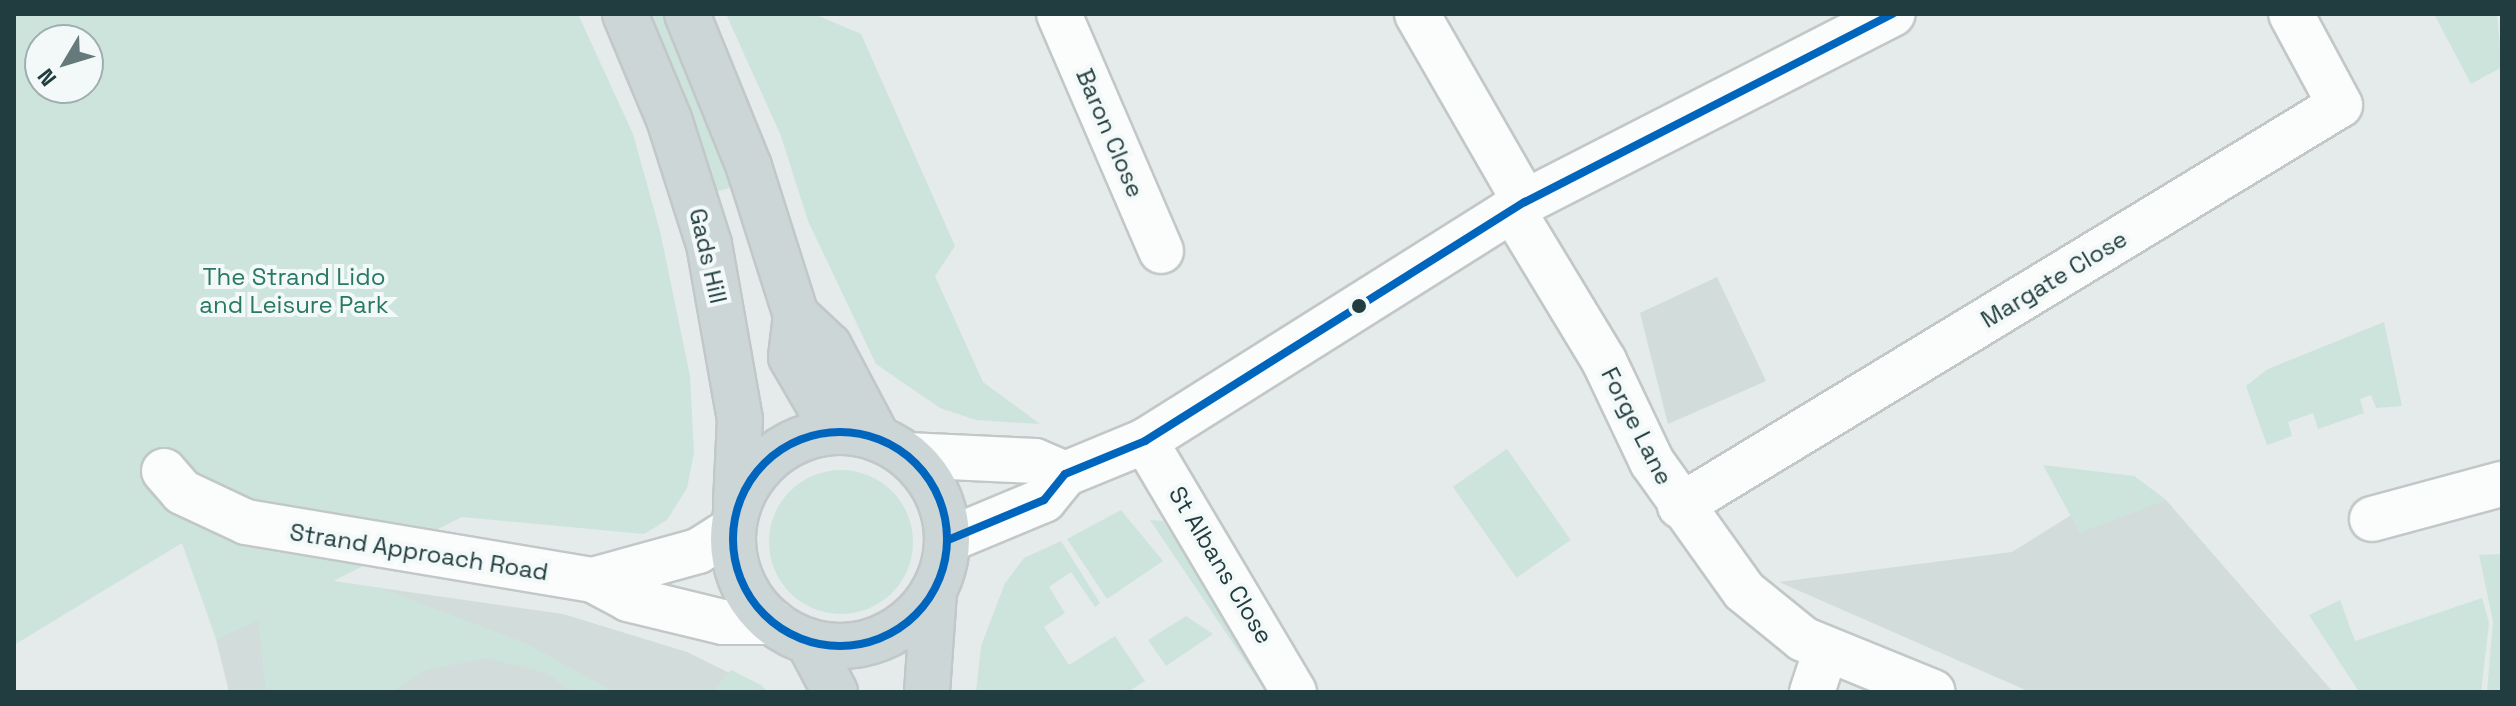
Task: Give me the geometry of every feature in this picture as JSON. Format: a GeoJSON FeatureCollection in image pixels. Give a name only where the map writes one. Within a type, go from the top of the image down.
{"type":"FeatureCollection","features":[{"type":"Feature","properties":{"kind":"main road","name":"Gads Hill"},"geometry":{"type":"LineString","coordinates":[[625,14],[669,119],[709,244],[740,419],[735,519]]}},
{"type":"Feature","properties":{"kind":"main road"},"geometry":{"type":"LineString","coordinates":[[687,14],[749,167],[796,315],[791,357],[834,431]]}},
{"type":"Feature","properties":{"kind":"main road"},"geometry":{"type":"LineString","coordinates":[[796,315],[829,346],[893,447],[939,498],[948,540],[934,592],[927,692]]}},
{"type":"Feature","properties":{"kind":"main road"},"geometry":{"type":"LineString","coordinates":[[835,692],[736,564],[735,519],[747,485],[784,447],[834,431],[893,447]]}},
{"type":"Feature","properties":{"kind":"main road"},"geometry":{"type":"LineString","coordinates":[[790,632],[856,646],[902,628],[934,592]]}},
{"type":"Feature","properties":{"kind":"street","name":"Baron Close"},"geometry":{"type":"LineString","coordinates":[[1059,14],[1161,251]]}},
{"type":"Feature","properties":{"kind":"street","name":"Forge Lane"},"geometry":{"type":"LineString","coordinates":[[1417,14],[1680,506],[1755,603],[1826,650],[1933,692]]}},
{"type":"Feature","properties":{"kind":"street"},"geometry":{"type":"LineString","coordinates":[[948,540],[1044,500],[1065,474],[1145,441],[1519,206],[1893,14]]}},
{"type":"Feature","properties":{"kind":"street","name":"Margate Close"},"geometry":{"type":"LineString","coordinates":[[1680,506],[2340,105],[2291,14]]}},
{"type":"Feature","properties":{"kind":"street","name":"St Albans Close"},"geometry":{"type":"LineString","coordinates":[[1145,441],[1294,692]]}},
{"type":"Feature","properties":{"kind":"street"},"geometry":{"type":"LineString","coordinates":[[893,447],[1035,461],[1065,474]]}},
{"type":"Feature","properties":{"kind":"street","name":"Strand Approach Road"},"geometry":{"type":"LineString","coordinates":[[164,471],[182,492],[246,522],[593,580],[628,599],[723,622],[790,632]]}},
{"type":"Feature","properties":{"kind":"street"},"geometry":{"type":"LineString","coordinates":[[2372,519],[2502,484]]}},
{"type":"Feature","properties":{"kind":"street","name":"Strand Approach Road"},"geometry":{"type":"LineString","coordinates":[[593,580],[698,551],[735,519]]}},
{"type":"Feature","properties":{"kind":"street"},"geometry":{"type":"LineString","coordinates":[[1812,692],[1826,650]]}},
{"type":"Feature","properties":{"kind":"shaded area"},"geometry":{"type":"Polygon","coordinates":[[[1717,277],[1766,381],[1668,424],[1640,313],[1717,277]]]}},
{"type":"Feature","properties":{"kind":"shaded area"},"geometry":{"type":"Polygon","coordinates":[[[2134,476],[2166,500],[2333,692],[2030,692],[1779,582],[2012,552],[2134,476]]]}},
{"type":"Feature","properties":{"kind":"shaded area"},"geometry":{"type":"Polygon","coordinates":[[[332,581],[563,614],[687,652],[768,692],[229,692],[216,639],[332,581]]]}},
{"type":"Feature","properties":{"kind":"green space","name":"The Strand Lido and Leisure Park"},"geometry":{"type":"Polygon","coordinates":[[[14,14],[578,14],[633,134],[660,231],[690,376],[694,453],[687,488],[667,520],[644,534],[462,517],[333,581],[381,588],[525,643],[615,692],[573,692],[546,673],[486,658],[426,670],[393,692],[266,692],[258,621],[216,639],[182,543],[14,645],[14,14]]]}},
{"type":"Feature","properties":{"kind":"green space"},"geometry":{"type":"Polygon","coordinates":[[[648,14],[663,14],[675,37],[733,187],[715,192],[648,14]]]}},
{"type":"Feature","properties":{"kind":"green space"},"geometry":{"type":"Polygon","coordinates":[[[726,14],[814,14],[861,34],[955,246],[935,276],[983,382],[1040,424],[976,420],[940,408],[876,364],[808,221],[781,136],[726,14]]]}},
{"type":"Feature","properties":{"kind":"green space"},"geometry":{"type":"Polygon","coordinates":[[[2434,14],[2497,14],[2502,67],[2471,84],[2434,14]]]}},
{"type":"Feature","properties":{"kind":"green space"},"geometry":{"type":"Polygon","coordinates":[[[2384,322],[2402,406],[2376,408],[2371,395],[2360,399],[2364,413],[2318,429],[2313,413],[2288,422],[2292,436],[2267,445],[2246,386],[2268,369],[2384,322]]]}},
{"type":"Feature","properties":{"kind":"green space"},"geometry":{"type":"Polygon","coordinates":[[[1507,449],[1571,540],[1517,578],[1453,487],[1507,449]]]}},
{"type":"Feature","properties":{"kind":"green space"},"geometry":{"type":"Polygon","coordinates":[[[2043,465],[2134,476],[2166,500],[2080,533],[2043,465]]]}},
{"type":"Feature","properties":{"kind":"green space"},"geometry":{"type":"Polygon","coordinates":[[[841,470],[868,476],[892,491],[907,515],[913,542],[907,569],[892,593],[868,608],[841,614],[814,608],[790,593],[775,569],[769,542],[775,515],[790,491],[814,476],[841,470]]]}},
{"type":"Feature","properties":{"kind":"green space"},"geometry":{"type":"Polygon","coordinates":[[[1121,510],[1163,561],[1107,599],[1067,539],[1121,510]]]}},
{"type":"Feature","properties":{"kind":"green space"},"geometry":{"type":"Polygon","coordinates":[[[1150,520],[1163,521],[1274,692],[1266,692],[1150,520]]]}},
{"type":"Feature","properties":{"kind":"green space"},"geometry":{"type":"Polygon","coordinates":[[[1061,541],[1100,603],[1095,607],[1071,572],[1049,587],[1065,613],[1044,627],[1069,665],[1115,636],[1145,681],[1128,692],[976,692],[981,646],[1005,583],[1024,558],[1061,541]]]}},
{"type":"Feature","properties":{"kind":"green space"},"geometry":{"type":"Polygon","coordinates":[[[2502,554],[2502,692],[2487,692],[2493,621],[2479,555],[2502,554]]]}},
{"type":"Feature","properties":{"kind":"green space"},"geometry":{"type":"Polygon","coordinates":[[[2482,598],[2489,623],[2481,692],[2359,692],[2309,615],[2340,600],[2355,641],[2482,598]]]}},
{"type":"Feature","properties":{"kind":"green space"},"geometry":{"type":"Polygon","coordinates":[[[1186,616],[1213,634],[1166,666],[1148,640],[1186,616]]]}},
{"type":"Feature","properties":{"kind":"green space"},"geometry":{"type":"Polygon","coordinates":[[[731,670],[761,685],[768,692],[712,692],[731,670]]]}},
{"type":"Feature","properties":{"kind":"transit line"},"geometry":{"type":"LineString","coordinates":[[948,540],[1044,500],[1065,474],[1145,441],[1525,202],[1893,14]]}},
{"type":"Feature","properties":{"kind":"transit line"},"geometry":{"type":"LineString","coordinates":[[840,432],[881,440],[916,463],[939,498],[947,539],[939,580],[916,615],[881,638],[840,646],[799,638],[764,615],[741,580],[733,539],[741,498],[764,463],[799,440],[840,432]]}}]}
